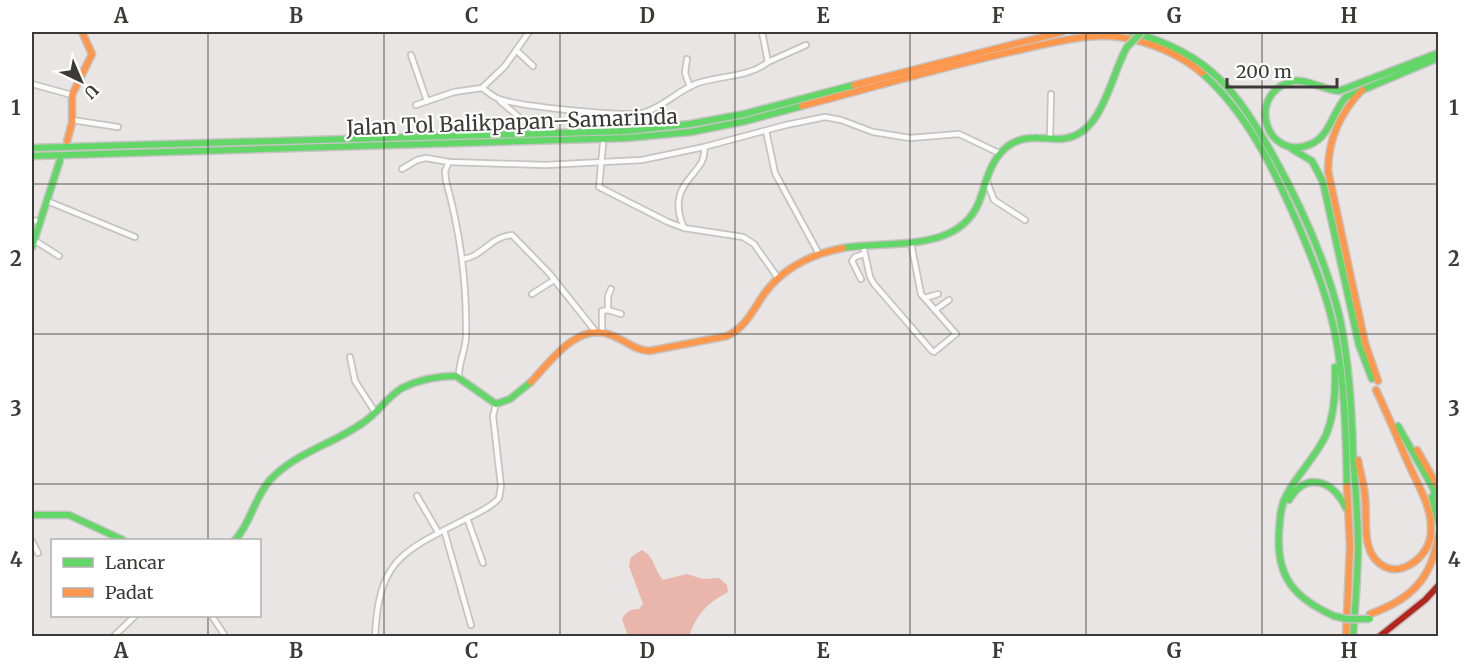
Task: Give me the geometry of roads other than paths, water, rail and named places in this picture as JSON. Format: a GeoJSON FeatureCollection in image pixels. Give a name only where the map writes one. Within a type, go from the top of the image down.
{"type":"FeatureCollection","features":[{"type":"Feature","properties":{"kind":"main road"},"geometry":{"type":"LineString","coordinates":[[67,141],[72,120],[72,95],[92,54],[82,32]]}},
{"type":"Feature","properties":{"kind":"main road","name":"Jalan Tol Balikpapan–Samarinda"},"geometry":{"type":"LineString","coordinates":[[32,148],[626,131],[744,114],[973,53],[1062,32]]}},
{"type":"Feature","properties":{"kind":"main road"},"geometry":{"type":"LineString","coordinates":[[1131,32],[1160,39],[1176,46],[1212,69],[1227,84],[1242,104],[1289,183],[1326,269],[1344,343],[1352,430],[1358,548],[1353,636]]}},
{"type":"Feature","properties":{"kind":"main road"},"geometry":{"type":"LineString","coordinates":[[236,539],[245,528],[260,495],[272,477],[311,450],[364,423],[391,396],[406,387],[443,377],[459,377],[496,404],[509,400],[526,388],[559,351],[581,337],[599,332],[616,336],[647,351],[728,335],[741,327],[778,278],[797,264],[819,254],[863,245],[911,243],[947,234],[965,222],[978,207],[990,164],[999,153],[1020,139],[1035,136],[1070,139],[1090,126],[1105,97],[1120,58],[1142,32]]}},
{"type":"Feature","properties":{"kind":"main road","name":"Jalan Tol Balikpapan–Samarinda"},"geometry":{"type":"LineString","coordinates":[[32,156],[627,138],[691,132],[746,121],[974,60],[1061,40],[1099,36],[1118,37],[1155,46],[1199,69],[1220,89],[1250,130],[1281,185],[1318,272],[1329,306],[1337,345],[1344,403],[1350,546],[1346,636]]}},
{"type":"Feature","properties":{"kind":"main road"},"geometry":{"type":"LineString","coordinates":[[1352,430],[1364,494],[1368,544],[1372,554],[1382,565],[1390,568],[1411,565],[1425,554],[1431,541],[1430,518],[1392,420],[1359,345],[1323,182],[1315,165],[1307,156],[1284,145],[1270,133],[1264,116],[1269,98],[1282,85],[1300,81],[1328,91],[1339,91],[1438,52]]}},
{"type":"Feature","properties":{"kind":"main road"},"geometry":{"type":"LineString","coordinates":[[1284,145],[1302,147],[1318,140],[1326,131],[1333,112],[1351,94],[1438,58]]}},
{"type":"Feature","properties":{"kind":"main road"},"geometry":{"type":"LineString","coordinates":[[1365,88],[1350,104],[1338,123],[1327,159],[1330,184],[1365,343],[1377,385]]}},
{"type":"Feature","properties":{"kind":"main road"},"geometry":{"type":"LineString","coordinates":[[32,248],[60,160]]}},
{"type":"Feature","properties":{"kind":"main road"},"geometry":{"type":"LineString","coordinates":[[1329,306],[1336,391],[1332,414],[1326,435],[1286,494],[1281,510],[1277,541],[1280,565],[1292,589],[1312,606],[1335,614],[1370,616],[1388,614],[1414,598],[1426,585],[1438,558]]}},
{"type":"Feature","properties":{"kind":"main road"},"geometry":{"type":"LineString","coordinates":[[1392,420],[1424,459],[1438,487]]}},
{"type":"Feature","properties":{"kind":"main road"},"geometry":{"type":"LineString","coordinates":[[1392,420],[1433,488],[1438,503]]}},
{"type":"Feature","properties":{"kind":"main road"},"geometry":{"type":"LineString","coordinates":[[1392,420],[1429,491],[1435,505],[1438,522]]}},
{"type":"Feature","properties":{"kind":"main road"},"geometry":{"type":"LineString","coordinates":[[1335,614],[1314,602],[1295,585],[1281,553],[1282,527],[1291,495],[1299,487],[1313,481],[1321,482],[1334,489],[1344,501],[1349,514]]}},
{"type":"Feature","properties":{"kind":"main road"},"geometry":{"type":"LineString","coordinates":[[32,516],[69,515],[121,539]]}},
{"type":"Feature","properties":{"kind":"main road"},"geometry":{"type":"LineString","coordinates":[[1370,616],[1397,604],[1411,594],[1421,582],[1435,555],[1438,536]]}},
{"type":"Feature","properties":{"kind":"main road"},"geometry":{"type":"LineString","coordinates":[[1380,636],[1421,604],[1438,585]]}},
{"type":"Feature","properties":{"kind":"street"},"geometry":{"type":"LineString","coordinates":[[416,105],[454,92],[482,88],[505,66],[528,34],[521,32]]}},
{"type":"Feature","properties":{"kind":"street"},"geometry":{"type":"LineString","coordinates":[[762,32],[768,62]]}},
{"type":"Feature","properties":{"kind":"street"},"geometry":{"type":"LineString","coordinates":[[498,99],[603,113],[645,113],[698,83],[746,73],[806,45]]}},
{"type":"Feature","properties":{"kind":"street"},"geometry":{"type":"LineString","coordinates":[[516,50],[533,66]]}},
{"type":"Feature","properties":{"kind":"street"},"geometry":{"type":"LineString","coordinates":[[411,55],[428,101]]}},
{"type":"Feature","properties":{"kind":"street"},"geometry":{"type":"LineString","coordinates":[[687,59],[685,73],[690,87]]}},
{"type":"Feature","properties":{"kind":"street"},"geometry":{"type":"LineString","coordinates":[[32,84],[72,95]]}},
{"type":"Feature","properties":{"kind":"street"},"geometry":{"type":"LineString","coordinates":[[482,88],[526,123]]}},
{"type":"Feature","properties":{"kind":"street"},"geometry":{"type":"LineString","coordinates":[[1050,137],[1051,94]]}},
{"type":"Feature","properties":{"kind":"street"},"geometry":{"type":"LineString","coordinates":[[603,113],[604,126]]}},
{"type":"Feature","properties":{"kind":"street"},"geometry":{"type":"LineString","coordinates":[[402,169],[417,160],[426,158],[449,162],[545,165],[642,160],[825,117],[841,120],[873,132],[910,138],[959,134],[999,153]]}},
{"type":"Feature","properties":{"kind":"street"},"geometry":{"type":"LineString","coordinates":[[72,120],[118,127]]}},
{"type":"Feature","properties":{"kind":"street"},"geometry":{"type":"LineString","coordinates":[[766,131],[775,173],[819,254]]}},
{"type":"Feature","properties":{"kind":"street"},"geometry":{"type":"LineString","coordinates":[[603,144],[599,187],[684,228],[743,237],[754,244],[778,278]]}},
{"type":"Feature","properties":{"kind":"street"},"geometry":{"type":"LineString","coordinates":[[684,228],[677,207],[679,196],[691,174],[702,163],[704,147]]}},
{"type":"Feature","properties":{"kind":"street"},"geometry":{"type":"LineString","coordinates":[[449,162],[445,171],[446,181],[463,259],[466,334],[459,377]]}},
{"type":"Feature","properties":{"kind":"street"},"geometry":{"type":"LineString","coordinates":[[986,179],[994,200],[1024,220]]}},
{"type":"Feature","properties":{"kind":"street"},"geometry":{"type":"LineString","coordinates":[[47,201],[135,237]]}},
{"type":"Feature","properties":{"kind":"street"},"geometry":{"type":"LineString","coordinates":[[32,220],[40,222]]}},
{"type":"Feature","properties":{"kind":"street"},"geometry":{"type":"LineString","coordinates":[[463,259],[474,257],[485,246],[497,239],[512,235],[599,332]]}},
{"type":"Feature","properties":{"kind":"street"},"geometry":{"type":"LineString","coordinates":[[34,240],[59,256]]}},
{"type":"Feature","properties":{"kind":"street"},"geometry":{"type":"LineString","coordinates":[[863,245],[872,281],[933,352],[956,334],[921,293],[911,243]]}},
{"type":"Feature","properties":{"kind":"street"},"geometry":{"type":"LineString","coordinates":[[861,279],[852,261],[855,257],[864,254]]}},
{"type":"Feature","properties":{"kind":"street"},"geometry":{"type":"LineString","coordinates":[[532,294],[554,280]]}},
{"type":"Feature","properties":{"kind":"street"},"geometry":{"type":"LineString","coordinates":[[608,310],[608,296],[611,289]]}},
{"type":"Feature","properties":{"kind":"street"},"geometry":{"type":"LineString","coordinates":[[925,298],[938,294]]}},
{"type":"Feature","properties":{"kind":"street"},"geometry":{"type":"LineString","coordinates":[[935,310],[948,300]]}},
{"type":"Feature","properties":{"kind":"street"},"geometry":{"type":"LineString","coordinates":[[599,332],[601,312],[608,310],[621,314]]}},
{"type":"Feature","properties":{"kind":"street"},"geometry":{"type":"LineString","coordinates":[[350,357],[355,381],[375,412]]}},
{"type":"Feature","properties":{"kind":"street"},"geometry":{"type":"LineString","coordinates":[[375,636],[378,610],[391,569],[413,546],[495,502],[500,495],[493,416],[496,404]]}},
{"type":"Feature","properties":{"kind":"street"},"geometry":{"type":"LineString","coordinates":[[417,496],[438,532]]}},
{"type":"Feature","properties":{"kind":"street"},"geometry":{"type":"LineString","coordinates":[[467,518],[483,563]]}},
{"type":"Feature","properties":{"kind":"street"},"geometry":{"type":"LineString","coordinates":[[444,530],[471,625]]}},
{"type":"Feature","properties":{"kind":"street"},"geometry":{"type":"LineString","coordinates":[[32,541],[38,553]]}},
{"type":"Feature","properties":{"kind":"street"},"geometry":{"type":"LineString","coordinates":[[114,636],[133,617]]}},
{"type":"Feature","properties":{"kind":"street"},"geometry":{"type":"LineString","coordinates":[[213,617],[225,636]]}}]}
